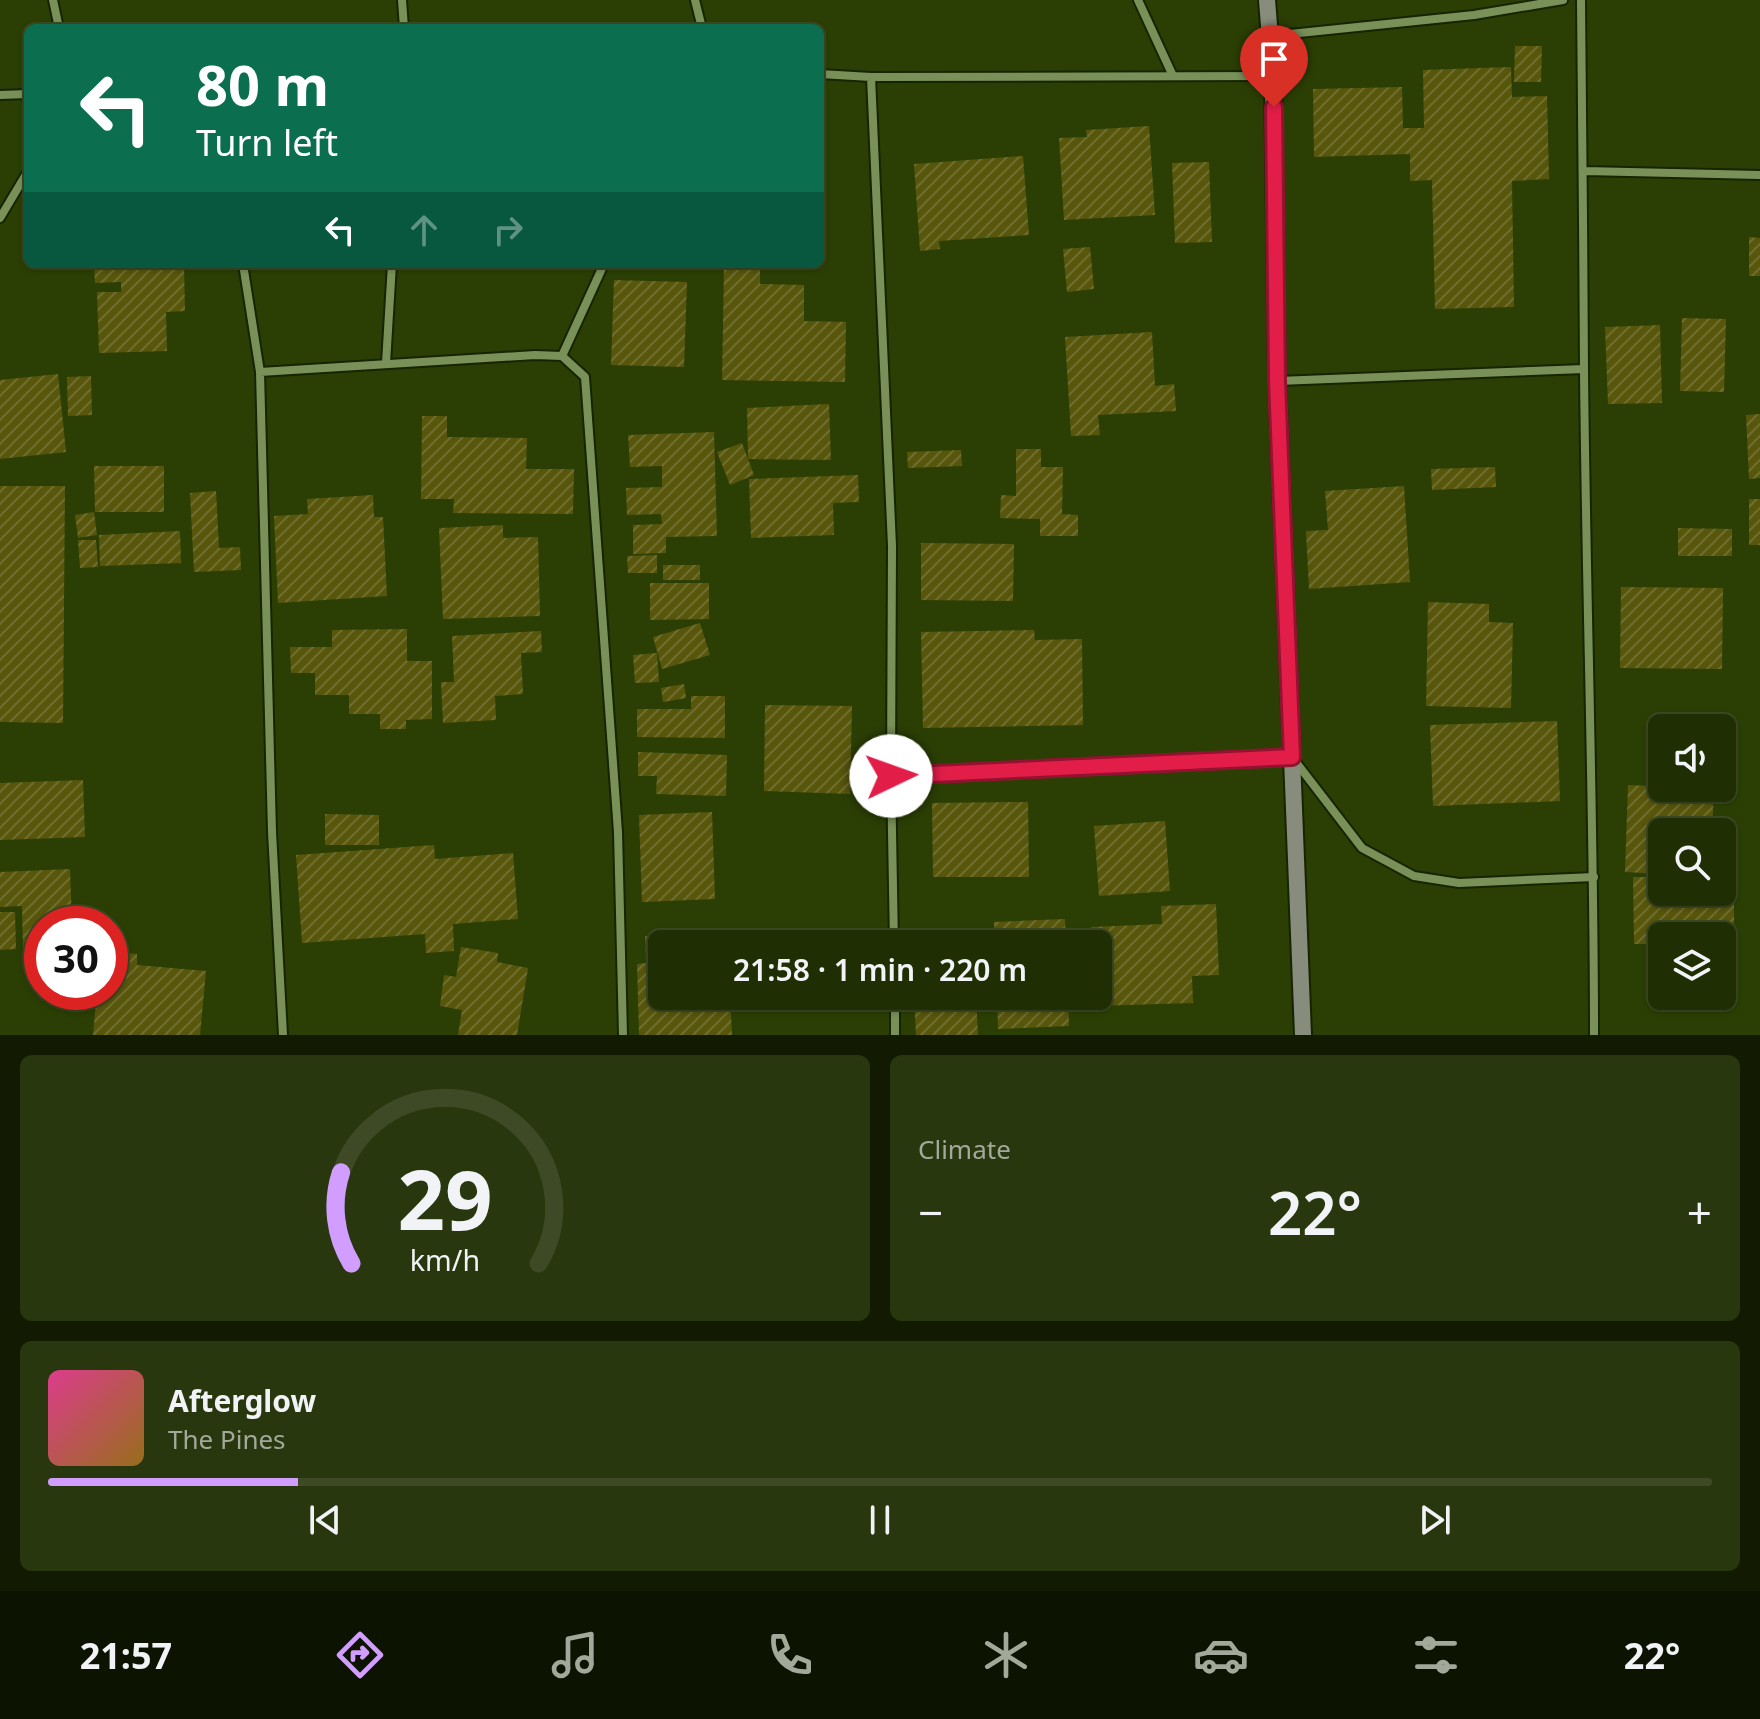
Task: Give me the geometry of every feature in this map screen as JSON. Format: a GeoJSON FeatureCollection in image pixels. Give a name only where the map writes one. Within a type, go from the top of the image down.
{"type":"FeatureCollection","features":[{"type":"Feature","properties":{"kind":"street"},"geometry":{"type":"LineString","coordinates":[[53,0],[58,24]]}},
{"type":"Feature","properties":{"kind":"street"},"geometry":{"type":"LineString","coordinates":[[402,0],[404,24]]}},
{"type":"Feature","properties":{"kind":"street"},"geometry":{"type":"LineString","coordinates":[[695,0],[701,24]]}},
{"type":"Feature","properties":{"kind":"street"},"geometry":{"type":"LineString","coordinates":[[1138,0],[1173,76]]}},
{"type":"Feature","properties":{"kind":"street"},"geometry":{"type":"LineString","coordinates":[[1267,0],[1273,76],[1277,381],[1303,1035]]}},
{"type":"Feature","properties":{"kind":"street"},"geometry":{"type":"LineString","coordinates":[[1268,37],[1474,15],[1563,0]]}},
{"type":"Feature","properties":{"kind":"street"},"geometry":{"type":"LineString","coordinates":[[1581,0],[1594,1035]]}},
{"type":"Feature","properties":{"kind":"street"},"geometry":{"type":"LineString","coordinates":[[824,74],[871,77],[1273,76]]}},
{"type":"Feature","properties":{"kind":"street"},"geometry":{"type":"LineString","coordinates":[[871,77],[892,546],[894,930]]}},
{"type":"Feature","properties":{"kind":"street"},"geometry":{"type":"LineString","coordinates":[[0,95],[24,94]]}},
{"type":"Feature","properties":{"kind":"street"},"geometry":{"type":"LineString","coordinates":[[1585,171],[1760,175]]}},
{"type":"Feature","properties":{"kind":"street"},"geometry":{"type":"LineString","coordinates":[[0,218],[24,178]]}},
{"type":"Feature","properties":{"kind":"street"},"geometry":{"type":"LineString","coordinates":[[244,268],[260,372],[272,832],[283,1035]]}},
{"type":"Feature","properties":{"kind":"street"},"geometry":{"type":"LineString","coordinates":[[386,363],[392,268]]}},
{"type":"Feature","properties":{"kind":"street"},"geometry":{"type":"LineString","coordinates":[[562,356],[602,268]]}},
{"type":"Feature","properties":{"kind":"street"},"geometry":{"type":"LineString","coordinates":[[260,372],[535,355],[562,356],[585,377],[618,832],[623,1035]]}},
{"type":"Feature","properties":{"kind":"street"},"geometry":{"type":"LineString","coordinates":[[1277,381],[1584,369]]}},
{"type":"Feature","properties":{"kind":"street"},"geometry":{"type":"LineString","coordinates":[[891,776],[1292,757]]}},
{"type":"Feature","properties":{"kind":"street"},"geometry":{"type":"LineString","coordinates":[[1292,757],[1362,848],[1414,876],[1459,883],[1594,877]]}},
{"type":"Feature","properties":{"kind":"street"},"geometry":{"type":"LineString","coordinates":[[895,1010],[895,1035]]}},
{"type":"Feature","properties":{"kind":"building"},"geometry":{"type":"Polygon","coordinates":[[[1515,46],[1542,46],[1541,82],[1514,82],[1515,46]]]}},
{"type":"Feature","properties":{"kind":"building"},"geometry":{"type":"Polygon","coordinates":[[[1511,67],[1512,97],[1547,96],[1549,179],[1512,181],[1514,307],[1435,309],[1432,180],[1410,181],[1410,154],[1314,157],[1313,89],[1402,87],[1403,128],[1424,128],[1423,70],[1511,67]]]}},
{"type":"Feature","properties":{"kind":"building"},"geometry":{"type":"Polygon","coordinates":[[[1149,126],[1155,215],[1064,220],[1059,138],[1087,137],[1086,130],[1149,126]]]}},
{"type":"Feature","properties":{"kind":"building"},"geometry":{"type":"Polygon","coordinates":[[[1023,156],[1029,235],[939,241],[940,249],[920,251],[914,164],[1023,156]]]}},
{"type":"Feature","properties":{"kind":"building"},"geometry":{"type":"Polygon","coordinates":[[[1209,162],[1212,242],[1175,243],[1172,163],[1209,162]]]}},
{"type":"Feature","properties":{"kind":"building"},"geometry":{"type":"Polygon","coordinates":[[[1749,237],[1760,238],[1760,276],[1749,276],[1749,237]]]}},
{"type":"Feature","properties":{"kind":"building"},"geometry":{"type":"Polygon","coordinates":[[[1090,247],[1094,289],[1067,292],[1063,249],[1090,247]]]}},
{"type":"Feature","properties":{"kind":"building"},"geometry":{"type":"Polygon","coordinates":[[[94,268],[184,268],[185,311],[166,312],[167,351],[99,353],[97,292],[121,292],[121,282],[95,283],[94,268]]]}},
{"type":"Feature","properties":{"kind":"building"},"geometry":{"type":"Polygon","coordinates":[[[724,268],[760,268],[760,284],[804,285],[804,321],[846,322],[845,382],[722,380],[724,268]]]}},
{"type":"Feature","properties":{"kind":"building"},"geometry":{"type":"Polygon","coordinates":[[[614,280],[687,282],[684,367],[611,365],[614,280]]]}},
{"type":"Feature","properties":{"kind":"building"},"geometry":{"type":"Polygon","coordinates":[[[1682,318],[1726,319],[1724,392],[1680,391],[1682,318]]]}},
{"type":"Feature","properties":{"kind":"building"},"geometry":{"type":"Polygon","coordinates":[[[1660,325],[1662,403],[1608,404],[1605,327],[1660,325]]]}},
{"type":"Feature","properties":{"kind":"building"},"geometry":{"type":"Polygon","coordinates":[[[1152,332],[1155,386],[1174,384],[1176,411],[1098,415],[1100,435],[1071,436],[1065,337],[1152,332]]]}},
{"type":"Feature","properties":{"kind":"building"},"geometry":{"type":"Polygon","coordinates":[[[58,374],[66,452],[0,459],[0,380],[58,374]]]}},
{"type":"Feature","properties":{"kind":"building"},"geometry":{"type":"Polygon","coordinates":[[[91,376],[92,415],[68,416],[67,377],[91,376]]]}},
{"type":"Feature","properties":{"kind":"building"},"geometry":{"type":"Polygon","coordinates":[[[829,404],[831,460],[748,459],[747,408],[829,404]]]}},
{"type":"Feature","properties":{"kind":"building"},"geometry":{"type":"Polygon","coordinates":[[[1760,414],[1760,478],[1749,479],[1746,415],[1760,414]]]}},
{"type":"Feature","properties":{"kind":"building"},"geometry":{"type":"Polygon","coordinates":[[[422,416],[447,416],[447,437],[527,438],[526,469],[574,469],[573,514],[453,513],[454,499],[421,499],[422,416]]]}},
{"type":"Feature","properties":{"kind":"building"},"geometry":{"type":"Polygon","coordinates":[[[714,432],[717,536],[666,537],[666,553],[633,554],[633,525],[662,524],[661,514],[627,515],[626,488],[662,487],[662,466],[630,467],[628,435],[714,432]]]}},
{"type":"Feature","properties":{"kind":"building"},"geometry":{"type":"Polygon","coordinates":[[[742,443],[754,475],[730,485],[717,452],[742,443]]]}},
{"type":"Feature","properties":{"kind":"building"},"geometry":{"type":"Polygon","coordinates":[[[1016,449],[1041,449],[1041,467],[1063,467],[1062,514],[1078,515],[1078,536],[1040,536],[1040,519],[1000,518],[1001,495],[1016,496],[1016,449]]]}},
{"type":"Feature","properties":{"kind":"building"},"geometry":{"type":"Polygon","coordinates":[[[961,450],[962,466],[908,468],[907,452],[961,450]]]}},
{"type":"Feature","properties":{"kind":"building"},"geometry":{"type":"Polygon","coordinates":[[[94,466],[164,466],[164,512],[95,512],[94,466]]]}},
{"type":"Feature","properties":{"kind":"building"},"geometry":{"type":"Polygon","coordinates":[[[1495,467],[1496,487],[1432,490],[1431,469],[1495,467]]]}},
{"type":"Feature","properties":{"kind":"building"},"geometry":{"type":"Polygon","coordinates":[[[858,475],[859,502],[833,503],[834,535],[751,538],[749,479],[858,475]]]}},
{"type":"Feature","properties":{"kind":"building"},"geometry":{"type":"Polygon","coordinates":[[[0,486],[65,486],[63,723],[0,722],[0,486]]]}},
{"type":"Feature","properties":{"kind":"building"},"geometry":{"type":"Polygon","coordinates":[[[1404,486],[1410,582],[1309,589],[1306,531],[1328,530],[1325,491],[1404,486]]]}},
{"type":"Feature","properties":{"kind":"building"},"geometry":{"type":"Polygon","coordinates":[[[216,491],[219,548],[240,547],[241,570],[194,572],[190,493],[216,491]]]}},
{"type":"Feature","properties":{"kind":"building"},"geometry":{"type":"Polygon","coordinates":[[[373,495],[374,517],[383,517],[387,596],[278,603],[274,516],[308,514],[307,499],[373,495]]]}},
{"type":"Feature","properties":{"kind":"building"},"geometry":{"type":"Polygon","coordinates":[[[1749,499],[1760,499],[1760,545],[1749,545],[1749,499]]]}},
{"type":"Feature","properties":{"kind":"building"},"geometry":{"type":"Polygon","coordinates":[[[94,512],[97,535],[78,538],[75,515],[94,512]]]}},
{"type":"Feature","properties":{"kind":"building"},"geometry":{"type":"Polygon","coordinates":[[[503,525],[503,538],[538,537],[540,616],[443,619],[439,528],[503,525]]]}},
{"type":"Feature","properties":{"kind":"building"},"geometry":{"type":"Polygon","coordinates":[[[1678,528],[1732,529],[1732,556],[1678,556],[1678,528]]]}},
{"type":"Feature","properties":{"kind":"building"},"geometry":{"type":"Polygon","coordinates":[[[180,531],[181,563],[100,566],[99,535],[180,531]]]}},
{"type":"Feature","properties":{"kind":"building"},"geometry":{"type":"Polygon","coordinates":[[[78,540],[96,540],[98,567],[80,568],[78,540]]]}},
{"type":"Feature","properties":{"kind":"building"},"geometry":{"type":"Polygon","coordinates":[[[921,543],[1014,544],[1013,601],[921,600],[921,543]]]}},
{"type":"Feature","properties":{"kind":"building"},"geometry":{"type":"Polygon","coordinates":[[[657,555],[657,573],[628,573],[627,556],[657,555]]]}},
{"type":"Feature","properties":{"kind":"building"},"geometry":{"type":"Polygon","coordinates":[[[663,565],[700,565],[700,580],[663,580],[663,565]]]}},
{"type":"Feature","properties":{"kind":"building"},"geometry":{"type":"Polygon","coordinates":[[[650,583],[709,583],[709,619],[650,620],[650,583]]]}},
{"type":"Feature","properties":{"kind":"building"},"geometry":{"type":"Polygon","coordinates":[[[1621,587],[1723,588],[1722,669],[1620,668],[1621,587]]]}},
{"type":"Feature","properties":{"kind":"building"},"geometry":{"type":"Polygon","coordinates":[[[1428,602],[1489,604],[1489,622],[1513,623],[1511,708],[1426,706],[1428,602]]]}},
{"type":"Feature","properties":{"kind":"building"},"geometry":{"type":"Polygon","coordinates":[[[700,623],[710,655],[662,669],[653,637],[700,623]]]}},
{"type":"Feature","properties":{"kind":"building"},"geometry":{"type":"Polygon","coordinates":[[[407,629],[407,661],[432,661],[432,719],[406,720],[406,729],[380,729],[380,714],[349,714],[349,695],[315,695],[315,673],[291,673],[290,647],[332,647],[332,630],[407,629]]]}},
{"type":"Feature","properties":{"kind":"building"},"geometry":{"type":"Polygon","coordinates":[[[1034,630],[1035,640],[1082,639],[1083,725],[923,728],[921,632],[1034,630]]]}},
{"type":"Feature","properties":{"kind":"building"},"geometry":{"type":"Polygon","coordinates":[[[541,631],[542,652],[521,653],[523,694],[495,696],[496,720],[443,723],[441,682],[454,682],[452,636],[541,631]]]}},
{"type":"Feature","properties":{"kind":"building"},"geometry":{"type":"Polygon","coordinates":[[[657,653],[659,682],[635,683],[633,655],[657,653]]]}},
{"type":"Feature","properties":{"kind":"building"},"geometry":{"type":"Polygon","coordinates":[[[684,684],[686,698],[663,702],[661,688],[684,684]]]}},
{"type":"Feature","properties":{"kind":"building"},"geometry":{"type":"Polygon","coordinates":[[[691,696],[725,696],[725,738],[637,737],[637,709],[691,709],[691,696]]]}},
{"type":"Feature","properties":{"kind":"building"},"geometry":{"type":"Polygon","coordinates":[[[765,705],[852,706],[850,794],[764,791],[765,705]]]}},
{"type":"Feature","properties":{"kind":"building"},"geometry":{"type":"Polygon","coordinates":[[[1557,721],[1560,801],[1433,806],[1430,725],[1557,721]]]}},
{"type":"Feature","properties":{"kind":"building"},"geometry":{"type":"Polygon","coordinates":[[[638,752],[727,755],[726,796],[656,794],[657,776],[638,776],[638,752]]]}},
{"type":"Feature","properties":{"kind":"building"},"geometry":{"type":"Polygon","coordinates":[[[83,780],[85,837],[0,840],[0,783],[83,780]]]}},
{"type":"Feature","properties":{"kind":"building"},"geometry":{"type":"Polygon","coordinates":[[[1628,785],[1648,786],[1648,802],[1713,802],[1713,818],[1648,818],[1648,873],[1625,872],[1628,785]]]}},
{"type":"Feature","properties":{"kind":"building"},"geometry":{"type":"Polygon","coordinates":[[[1028,802],[1029,877],[933,877],[932,803],[1028,802]]]}},
{"type":"Feature","properties":{"kind":"building"},"geometry":{"type":"Polygon","coordinates":[[[712,812],[715,899],[642,902],[639,815],[712,812]]]}},
{"type":"Feature","properties":{"kind":"building"},"geometry":{"type":"Polygon","coordinates":[[[325,814],[379,815],[379,845],[325,845],[325,814]]]}},
{"type":"Feature","properties":{"kind":"building"},"geometry":{"type":"Polygon","coordinates":[[[1165,821],[1170,891],[1099,896],[1094,826],[1165,821]]]}},
{"type":"Feature","properties":{"kind":"building"},"geometry":{"type":"Polygon","coordinates":[[[434,845],[435,859],[513,853],[518,919],[453,924],[454,951],[426,953],[425,934],[302,943],[296,855],[434,845]]]}},
{"type":"Feature","properties":{"kind":"building"},"geometry":{"type":"Polygon","coordinates":[[[70,869],[71,906],[24,906],[24,950],[22,906],[0,907],[0,872],[70,869]]]}},
{"type":"Feature","properties":{"kind":"building"},"geometry":{"type":"Polygon","coordinates":[[[1633,877],[1648,877],[1648,906],[1734,906],[1734,922],[1648,922],[1648,944],[1634,944],[1633,877]]]}},
{"type":"Feature","properties":{"kind":"building"},"geometry":{"type":"Polygon","coordinates":[[[1216,904],[1219,975],[1192,976],[1193,1003],[1112,1005],[1112,930],[1091,930],[1091,927],[1162,924],[1161,906],[1216,904]]]}},
{"type":"Feature","properties":{"kind":"building"},"geometry":{"type":"Polygon","coordinates":[[[0,912],[15,912],[16,949],[0,950],[0,912]]]}},
{"type":"Feature","properties":{"kind":"building"},"geometry":{"type":"Polygon","coordinates":[[[1065,919],[1065,930],[994,930],[994,922],[1065,919]]]}},
{"type":"Feature","properties":{"kind":"building"},"geometry":{"type":"Polygon","coordinates":[[[645,936],[648,936],[648,1010],[731,1010],[732,1035],[639,1035],[637,964],[646,963],[645,936]]]}},
{"type":"Feature","properties":{"kind":"building"},"geometry":{"type":"Polygon","coordinates":[[[461,947],[498,953],[497,962],[528,968],[517,1035],[458,1035],[462,1010],[440,1006],[444,975],[456,977],[461,947]]]}},
{"type":"Feature","properties":{"kind":"building"},"geometry":{"type":"Polygon","coordinates":[[[128,953],[137,954],[137,965],[206,971],[200,1035],[93,1035],[95,1010],[128,1010],[128,953]]]}},
{"type":"Feature","properties":{"kind":"building"},"geometry":{"type":"Polygon","coordinates":[[[915,1010],[977,1010],[978,1035],[916,1035],[915,1010]]]}},
{"type":"Feature","properties":{"kind":"building"},"geometry":{"type":"Polygon","coordinates":[[[997,1010],[1068,1010],[1069,1026],[998,1029],[997,1010]]]}},
{"type":"Feature","properties":{"kind":"route"},"geometry":{"type":"LineString","coordinates":[[891,776],[1292,757],[1277,381],[1274,107]]}}]}
